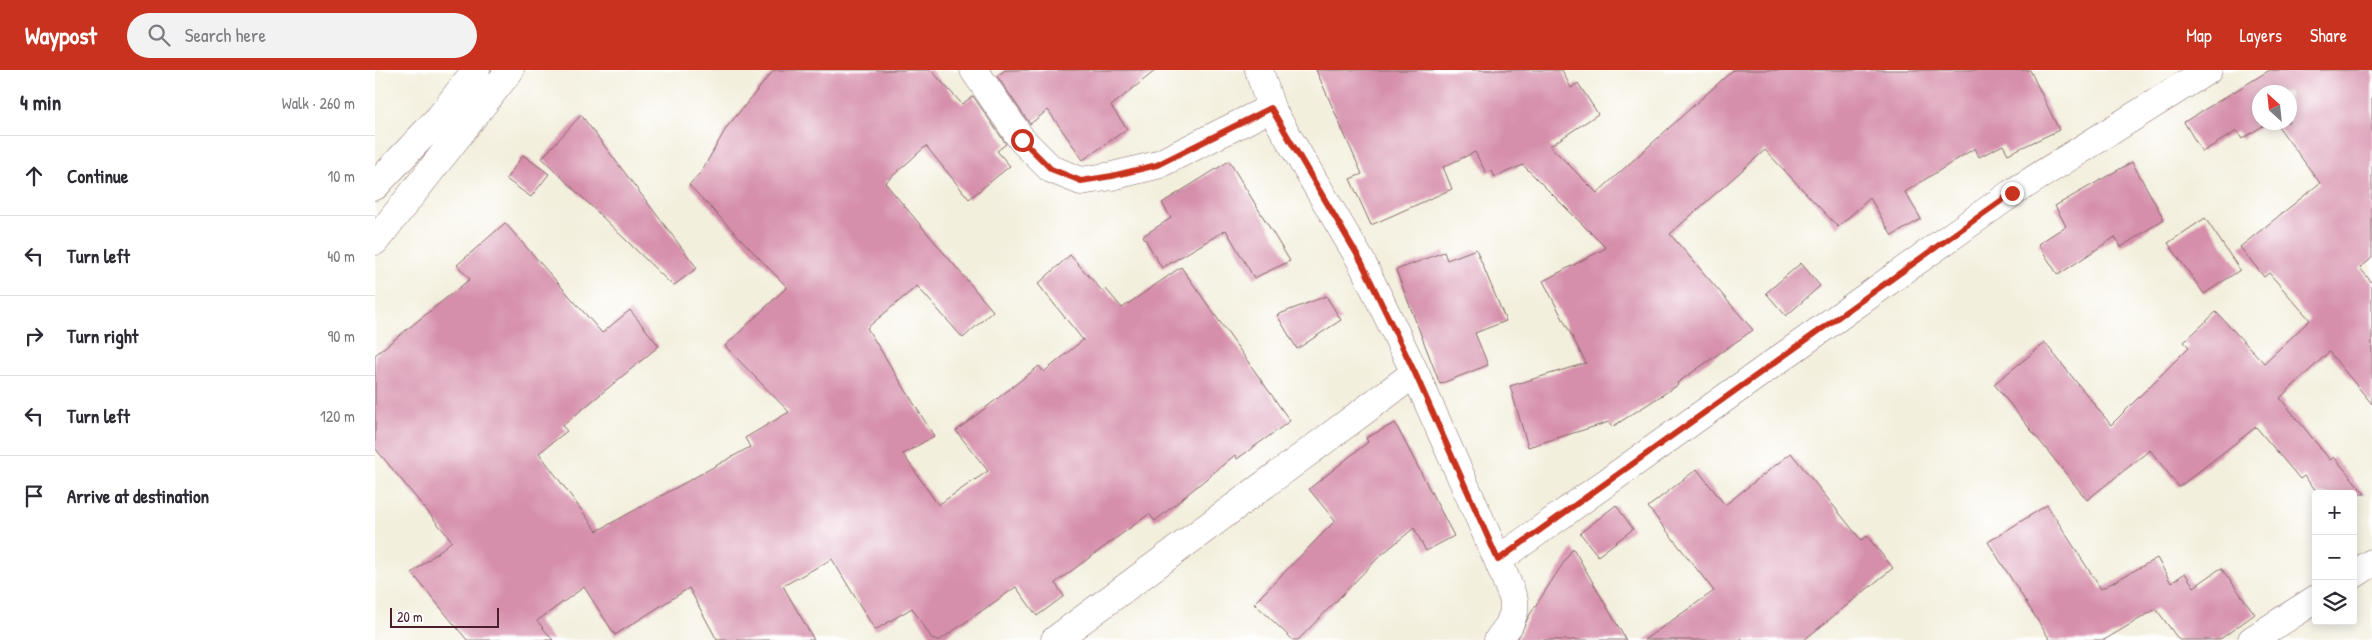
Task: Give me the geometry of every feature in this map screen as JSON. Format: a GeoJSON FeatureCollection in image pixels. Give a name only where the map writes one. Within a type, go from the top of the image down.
{"type":"FeatureCollection","features":[{"type":"Feature","properties":{"kind":"street"},"geometry":{"type":"LineString","coordinates":[[375,186],[439,117],[476,70]]}},
{"type":"Feature","properties":{"kind":"street"},"geometry":{"type":"LineString","coordinates":[[375,241],[509,70]]}},
{"type":"Feature","properties":{"kind":"street"},"geometry":{"type":"LineString","coordinates":[[974,70],[1022,140],[1051,169],[1081,181],[1157,165],[1271,108]]}},
{"type":"Feature","properties":{"kind":"street"},"geometry":{"type":"LineString","coordinates":[[1259,70],[1271,108],[1361,261],[1415,373],[1498,560],[1514,600],[1514,612],[1509,625],[1498,640]]}},
{"type":"Feature","properties":{"kind":"street"},"geometry":{"type":"LineString","coordinates":[[1498,560],[2012,193],[2208,70]]}},
{"type":"Feature","properties":{"kind":"street"},"geometry":{"type":"LineString","coordinates":[[1055,640],[1415,373]]}},
{"type":"Feature","properties":{"kind":"street"},"geometry":{"type":"LineString","coordinates":[[2357,572],[2372,563]]}},
{"type":"Feature","properties":{"kind":"street"},"geometry":{"type":"LineString","coordinates":[[2252,640],[2312,602]]}},
{"type":"Feature","properties":{"kind":"building"},"geometry":{"type":"Polygon","coordinates":[[[774,70],[931,70],[962,104],[973,96],[1006,144],[997,151],[1010,166],[969,199],[926,146],[885,183],[993,311],[963,338],[917,286],[867,328],[934,436],[903,454],[938,505],[988,471],[956,431],[1039,366],[1044,372],[1083,340],[1038,284],[1070,255],[1103,292],[1106,289],[1122,308],[1181,267],[1290,421],[1237,459],[1235,455],[1155,521],[1149,514],[1055,583],[1064,596],[1037,616],[1016,587],[940,640],[933,640],[912,608],[875,630],[832,559],[783,586],[814,640],[717,640],[689,588],[615,635],[584,587],[537,621],[553,640],[467,640],[412,573],[452,541],[375,448],[375,355],[470,279],[457,265],[505,223],[602,333],[630,310],[659,346],[562,426],[567,431],[539,453],[597,531],[750,447],[745,438],[789,412],[725,346],[787,287],[689,185],[701,172],[727,127],[774,70]]]}},
{"type":"Feature","properties":{"kind":"building"},"geometry":{"type":"Polygon","coordinates":[[[1005,70],[1156,70],[1111,106],[1127,129],[1083,160],[1048,110],[1030,124],[997,76],[1005,70]]]}},
{"type":"Feature","properties":{"kind":"building"},"geometry":{"type":"Polygon","coordinates":[[[1316,70],[1562,70],[1571,88],[1578,83],[1598,114],[1550,146],[1597,193],[1733,70],[2030,70],[2059,130],[2008,154],[2003,145],[1979,157],[1975,148],[1905,192],[1921,219],[1892,236],[1870,198],[1838,227],[1765,150],[1670,234],[1753,330],[1677,383],[1678,385],[1612,427],[1609,422],[1528,447],[1510,386],[1586,363],[1543,281],[1606,248],[1523,165],[1495,177],[1492,171],[1486,173],[1475,152],[1443,167],[1452,189],[1371,225],[1350,179],[1362,174],[1316,70]]]}},
{"type":"Feature","properties":{"kind":"building"},"geometry":{"type":"Polygon","coordinates":[[[2270,70],[2372,70],[2372,258],[2360,268],[2372,283],[2372,404],[2329,352],[2280,398],[2330,460],[2334,457],[2365,494],[2357,494],[2357,490],[2316,490],[2304,476],[2300,479],[2256,427],[2179,487],[2150,450],[2087,500],[1994,384],[2045,343],[2111,425],[2189,347],[2184,342],[2216,312],[2264,363],[2310,320],[2269,273],[2264,277],[2240,247],[2320,183],[2281,130],[2297,130],[2297,85],[2252,85],[2252,130],[2256,130],[2242,139],[2237,131],[2202,152],[2184,122],[2270,70]]]}},
{"type":"Feature","properties":{"kind":"building"},"geometry":{"type":"Polygon","coordinates":[[[581,115],[697,268],[673,286],[542,158],[581,115]]]}},
{"type":"Feature","properties":{"kind":"building"},"geometry":{"type":"Polygon","coordinates":[[[523,155],[549,174],[531,197],[506,179],[523,155]]]}},
{"type":"Feature","properties":{"kind":"building"},"geometry":{"type":"Polygon","coordinates":[[[1229,161],[1290,261],[1254,278],[1226,230],[1162,268],[1143,236],[1171,218],[1162,203],[1229,161]]]}},
{"type":"Feature","properties":{"kind":"building"},"geometry":{"type":"Polygon","coordinates":[[[2132,162],[2164,219],[2121,247],[2115,237],[2058,275],[2038,244],[2066,226],[2055,206],[2132,162]]]}},
{"type":"Feature","properties":{"kind":"building"},"geometry":{"type":"Polygon","coordinates":[[[2205,218],[2240,270],[2204,294],[2168,243],[2205,218]]]}},
{"type":"Feature","properties":{"kind":"building"},"geometry":{"type":"Polygon","coordinates":[[[1476,249],[1506,321],[1475,333],[1488,365],[1440,384],[1396,270],[1444,252],[1447,260],[1476,249]]]}},
{"type":"Feature","properties":{"kind":"building"},"geometry":{"type":"Polygon","coordinates":[[[1801,263],[1820,286],[1786,316],[1766,293],[1801,263]]]}},
{"type":"Feature","properties":{"kind":"building"},"geometry":{"type":"Polygon","coordinates":[[[1326,296],[1341,320],[1297,349],[1277,315],[1326,296]]]}},
{"type":"Feature","properties":{"kind":"building"},"geometry":{"type":"Polygon","coordinates":[[[1395,423],[1454,536],[1426,551],[1414,528],[1381,555],[1298,640],[1293,640],[1254,603],[1335,521],[1309,489],[1368,442],[1366,438],[1395,423]]]}},
{"type":"Feature","properties":{"kind":"building"},"geometry":{"type":"Polygon","coordinates":[[[1791,453],[1861,540],[1867,536],[1893,568],[1804,640],[1644,640],[1714,591],[1648,507],[1697,469],[1725,505],[1791,453]]]}},
{"type":"Feature","properties":{"kind":"building"},"geometry":{"type":"Polygon","coordinates":[[[1616,505],[1633,529],[1598,556],[1580,533],[1616,505]]]}},
{"type":"Feature","properties":{"kind":"building"},"geometry":{"type":"Polygon","coordinates":[[[2047,505],[2101,589],[2157,558],[2171,583],[2185,573],[2194,587],[2221,568],[2255,614],[2219,640],[2179,640],[2156,609],[2104,640],[2050,640],[1988,542],[2047,505]]]}},
{"type":"Feature","properties":{"kind":"building"},"geometry":{"type":"Polygon","coordinates":[[[1573,548],[1626,640],[1517,640],[1529,616],[1573,548]]]}},
{"type":"Feature","properties":{"kind":"route"},"geometry":{"type":"LineString","coordinates":[[1022,140],[1051,169],[1081,181],[1157,165],[1271,108],[1361,261],[1415,373],[1498,560],[2012,193]]}}]}
